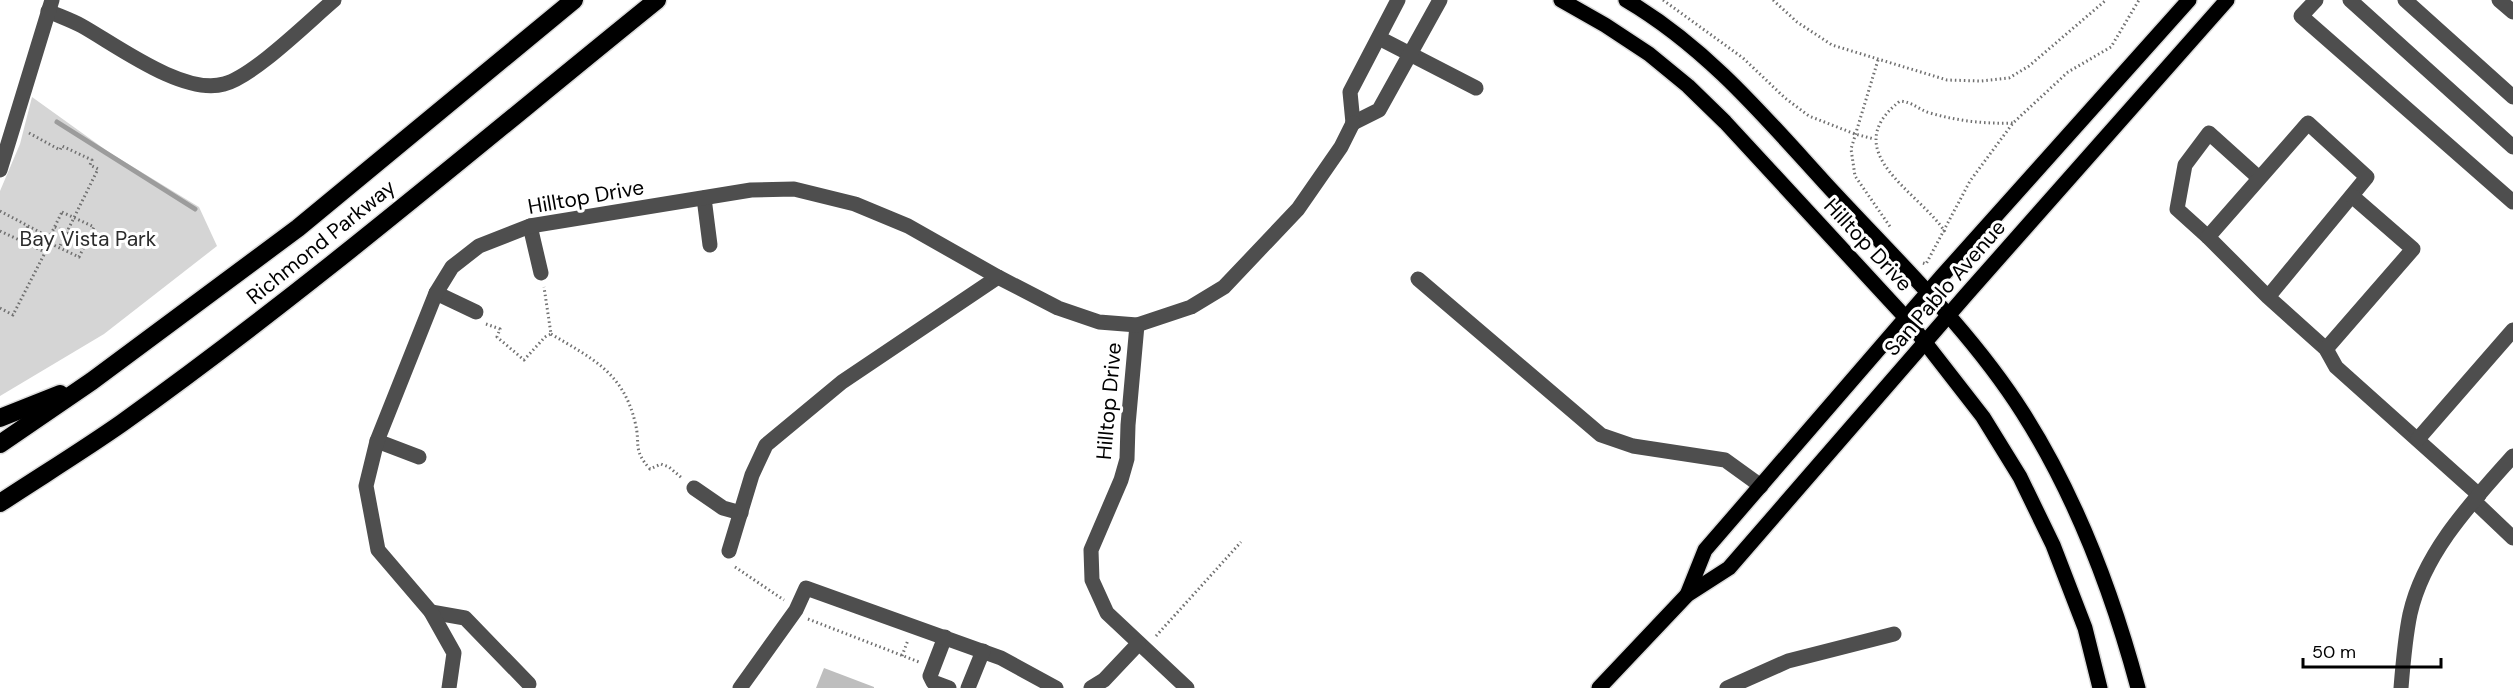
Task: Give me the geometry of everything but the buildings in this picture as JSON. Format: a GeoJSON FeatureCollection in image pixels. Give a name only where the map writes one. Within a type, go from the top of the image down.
{"type":"FeatureCollection","features":[{"type":"Feature","properties":{"kind":"highway","name":"Richmond Parkway"},"geometry":{"type":"LineString","coordinates":[[0,444],[92,381],[298,228],[574,0]]}},
{"type":"Feature","properties":{"kind":"highway","name":"Richmond Parkway"},"geometry":{"type":"LineString","coordinates":[[0,503],[120,424],[219,351],[657,0]]}},
{"type":"Feature","properties":{"kind":"highway"},"geometry":{"type":"LineString","coordinates":[[0,418],[92,381]]}},
{"type":"Feature","properties":{"kind":"main road","name":"Hilltop Drive"},"geometry":{"type":"LineString","coordinates":[[1561,0],[1641,48],[1688,86],[1725,122],[1906,318],[1983,417],[2020,477],[2053,545],[2081,618],[2100,688]]}},
{"type":"Feature","properties":{"kind":"main road","name":"Hilltop Drive"},"geometry":{"type":"LineString","coordinates":[[1626,0],[1689,43],[1716,66],[1888,252],[1929,292],[1998,377],[2023,412],[2053,463],[2080,518],[2123,632],[2138,688]]}},
{"type":"Feature","properties":{"kind":"main road","name":"San Pablo Avenue"},"geometry":{"type":"LineString","coordinates":[[1687,595],[1705,550],[1906,318],[2189,0]]}},
{"type":"Feature","properties":{"kind":"main road","name":"San Pablo Avenue"},"geometry":{"type":"LineString","coordinates":[[1599,688],[1687,595],[1729,568],[2227,0]]}},
{"type":"Feature","properties":{"kind":"street"},"geometry":{"type":"LineString","coordinates":[[0,170],[50,5],[154,69],[204,86],[224,85],[249,72],[334,0]]}},
{"type":"Feature","properties":{"kind":"street"},"geometry":{"type":"LineString","coordinates":[[1398,0],[1350,92],[1353,123],[1379,110],[1440,0]]}},
{"type":"Feature","properties":{"kind":"street"},"geometry":{"type":"LineString","coordinates":[[2316,0],[2301,16],[2513,202]]}},
{"type":"Feature","properties":{"kind":"street"},"geometry":{"type":"LineString","coordinates":[[2350,0],[2513,147]]}},
{"type":"Feature","properties":{"kind":"street"},"geometry":{"type":"LineString","coordinates":[[2405,0],[2513,97]]}},
{"type":"Feature","properties":{"kind":"street"},"geometry":{"type":"LineString","coordinates":[[2499,0],[2513,12]]}},
{"type":"Feature","properties":{"kind":"street"},"geometry":{"type":"LineString","coordinates":[[1379,38],[1476,88]]}},
{"type":"Feature","properties":{"kind":"street","name":"Hilltop Drive"},"geometry":{"type":"LineString","coordinates":[[449,688],[454,653],[431,612],[378,549],[366,486],[377,441],[436,293],[452,267],[479,246],[530,226],[751,190],[794,189],[855,204],[908,226],[998,278],[1058,308],[1099,322],[1137,326],[1191,307],[1224,287],[1298,209],[1341,147],[1353,123]]}},
{"type":"Feature","properties":{"kind":"street"},"geometry":{"type":"LineString","coordinates":[[2208,237],[2308,123],[2367,177],[2268,297]]}},
{"type":"Feature","properties":{"kind":"street"},"geometry":{"type":"LineString","coordinates":[[2259,178],[2209,133],[2185,165],[2177,209],[2268,297],[2326,349],[2336,367],[2418,439],[2513,538]]}},
{"type":"Feature","properties":{"kind":"street"},"geometry":{"type":"LineString","coordinates":[[2326,349],[2413,249],[2352,196]]}},
{"type":"Feature","properties":{"kind":"street"},"geometry":{"type":"LineString","coordinates":[[704,198],[710,245]]}},
{"type":"Feature","properties":{"kind":"street"},"geometry":{"type":"LineString","coordinates":[[530,226],[541,273]]}},
{"type":"Feature","properties":{"kind":"street"},"geometry":{"type":"LineString","coordinates":[[729,550],[752,475],[766,445],[842,382],[998,278]]}},
{"type":"Feature","properties":{"kind":"street"},"geometry":{"type":"LineString","coordinates":[[1418,279],[1601,435],[1633,446],[1725,460],[1761,486]]}},
{"type":"Feature","properties":{"kind":"street"},"geometry":{"type":"LineString","coordinates":[[436,293],[479,317]]}},
{"type":"Feature","properties":{"kind":"street","name":"Hilltop Drive"},"geometry":{"type":"LineString","coordinates":[[1137,326],[1127,459],[1121,480],[1091,550],[1092,580],[1107,613],[1187,688]]}},
{"type":"Feature","properties":{"kind":"street"},"geometry":{"type":"LineString","coordinates":[[2418,439],[2513,330]]}},
{"type":"Feature","properties":{"kind":"street"},"geometry":{"type":"LineString","coordinates":[[377,441],[419,457]]}},
{"type":"Feature","properties":{"kind":"street"},"geometry":{"type":"LineString","coordinates":[[2401,688],[2410,613],[2420,585],[2446,537],[2513,456]]}},
{"type":"Feature","properties":{"kind":"street"},"geometry":{"type":"LineString","coordinates":[[694,488],[723,508],[741,513]]}},
{"type":"Feature","properties":{"kind":"street"},"geometry":{"type":"LineString","coordinates":[[740,688],[796,610],[806,588],[1001,658],[1056,688]]}},
{"type":"Feature","properties":{"kind":"street"},"geometry":{"type":"LineString","coordinates":[[431,612],[465,618],[529,684]]}},
{"type":"Feature","properties":{"kind":"street"},"geometry":{"type":"LineString","coordinates":[[1727,688],[1788,661],[1894,634]]}},
{"type":"Feature","properties":{"kind":"street"},"geometry":{"type":"LineString","coordinates":[[945,637],[930,676],[933,682],[949,688]]}},
{"type":"Feature","properties":{"kind":"street"},"geometry":{"type":"LineString","coordinates":[[1091,688],[1104,680],[1142,647]]}},
{"type":"Feature","properties":{"kind":"street"},"geometry":{"type":"LineString","coordinates":[[968,688],[982,651]]}},
{"type":"Feature","properties":{"kind":"path"},"geometry":{"type":"LineString","coordinates":[[1663,0],[1743,58],[1785,98],[1809,116],[1875,140]]}},
{"type":"Feature","properties":{"kind":"path"},"geometry":{"type":"LineString","coordinates":[[1773,0],[1797,22],[1832,45],[1947,80],[2009,78],[2029,66],[2106,0]]}},
{"type":"Feature","properties":{"kind":"path"},"geometry":{"type":"LineString","coordinates":[[1918,261],[1926,264],[1970,181],[2013,123],[2068,72],[2111,47],[2139,0]]}},
{"type":"Feature","properties":{"kind":"path"},"geometry":{"type":"LineString","coordinates":[[1878,60],[1851,149],[1855,176],[1894,233]]}},
{"type":"Feature","properties":{"kind":"path"},"geometry":{"type":"LineString","coordinates":[[1945,232],[1938,220],[1890,176],[1880,157],[1875,140],[1881,122],[1900,101],[1911,102],[1927,112],[1974,123],[2013,123]]}},
{"type":"Feature","properties":{"kind":"path"},"geometry":{"type":"LineString","coordinates":[[14,126],[60,150],[62,146],[92,160],[90,165],[98,169],[59,248]]}},
{"type":"Feature","properties":{"kind":"path"},"geometry":{"type":"LineString","coordinates":[[0,211],[49,237]]}},
{"type":"Feature","properties":{"kind":"path"},"geometry":{"type":"LineString","coordinates":[[62,212],[74,218],[94,227],[79,257],[47,242],[62,212]]}},
{"type":"Feature","properties":{"kind":"path"},"geometry":{"type":"LineString","coordinates":[[21,241],[28,226]]}},
{"type":"Feature","properties":{"kind":"path"},"geometry":{"type":"LineString","coordinates":[[54,226],[86,242]]}},
{"type":"Feature","properties":{"kind":"path"},"geometry":{"type":"LineString","coordinates":[[0,231],[45,252]]}},
{"type":"Feature","properties":{"kind":"path"},"geometry":{"type":"LineString","coordinates":[[0,308],[13,315],[50,243]]}},
{"type":"Feature","properties":{"kind":"path"},"geometry":{"type":"LineString","coordinates":[[541,273],[551,334]]}},
{"type":"Feature","properties":{"kind":"path"},"geometry":{"type":"LineString","coordinates":[[479,317],[500,329],[497,337],[524,360],[551,334]]}},
{"type":"Feature","properties":{"kind":"path"},"geometry":{"type":"LineString","coordinates":[[551,334],[590,356],[618,383],[627,399],[635,422],[638,456],[650,469],[661,464],[669,467],[694,488]]}},
{"type":"Feature","properties":{"kind":"path"},"geometry":{"type":"LineString","coordinates":[[1142,647],[1152,640],[1241,542]]}},
{"type":"Feature","properties":{"kind":"path"},"geometry":{"type":"LineString","coordinates":[[729,550],[724,557],[736,568],[790,603],[803,617],[920,663]]}},
{"type":"Feature","properties":{"kind":"path"},"geometry":{"type":"LineString","coordinates":[[902,656],[910,637]]}},
{"type":"Feature","properties":{"kind":"path"},"geometry":{"type":"LineString","coordinates":[[916,672],[923,653]]}},
{"type":"Feature","properties":{"kind":"green space","name":"Bay Vista Park"},"geometry":{"type":"Polygon","coordinates":[[[32,97],[110,153],[199,207],[217,246],[104,334],[0,396],[0,191],[20,144],[32,97]]]}},
{"type":"Feature","properties":{"kind":"waterway"},"geometry":{"type":"LineString","coordinates":[[57,122],[195,209]]}}]}
